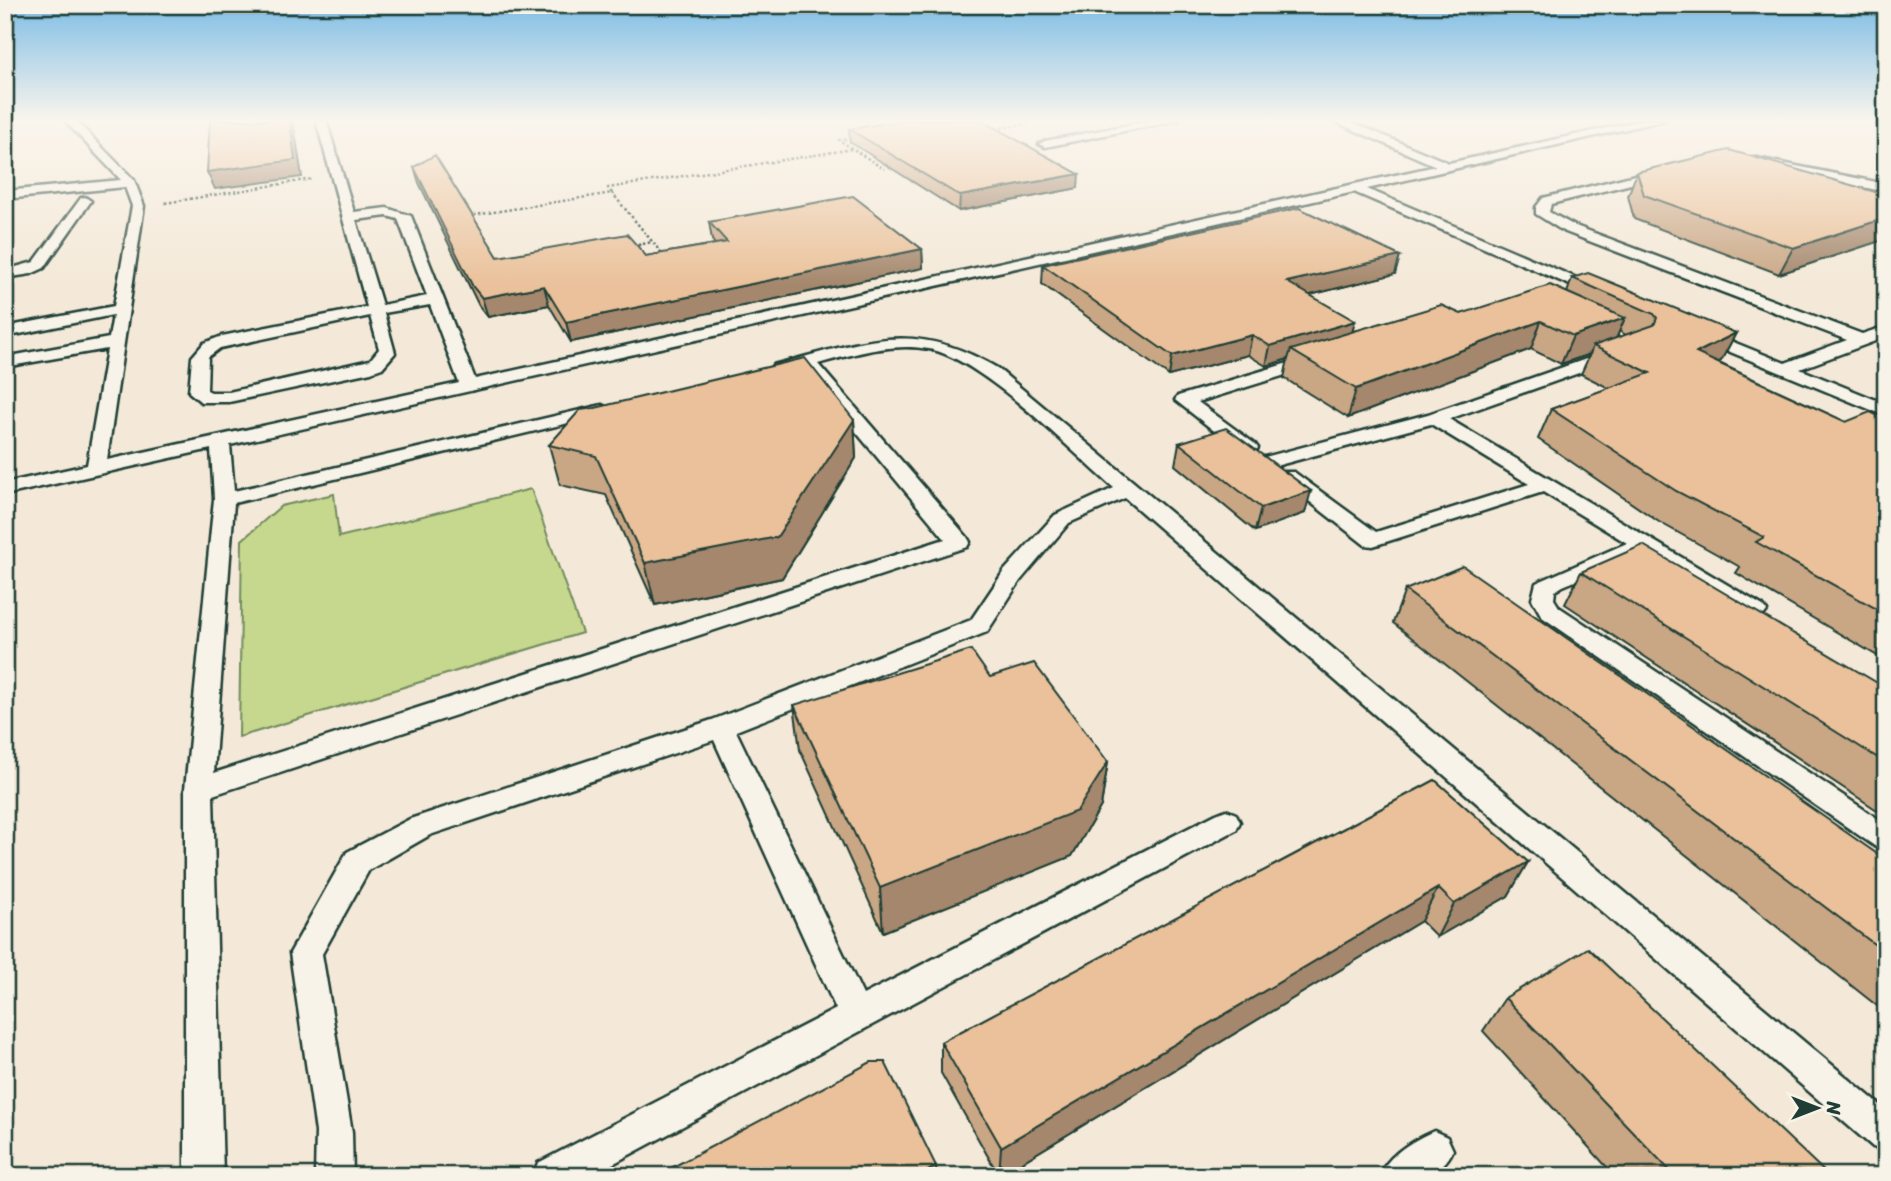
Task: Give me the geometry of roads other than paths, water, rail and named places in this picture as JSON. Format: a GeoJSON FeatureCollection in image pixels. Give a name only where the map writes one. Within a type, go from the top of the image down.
{"type":"FeatureCollection","features":[{"type":"Feature","properties":{"kind":"lane"},"geometry":{"type":"LineString","coordinates":[[96,469],[138,206],[130,183],[122,175]]}},
{"type":"Feature","properties":{"kind":"lane"},"geometry":{"type":"LineString","coordinates":[[337,175],[376,310],[387,353],[376,364],[229,397],[207,398],[198,392],[200,357],[209,346],[219,342],[376,310],[435,299]]}},
{"type":"Feature","properties":{"kind":"lane"},"geometry":{"type":"LineString","coordinates":[[5,489],[1421,175]]}},
{"type":"Feature","properties":{"kind":"lane"},"geometry":{"type":"LineString","coordinates":[[1651,175],[1547,201],[1542,207],[1543,214],[1568,228],[1862,340]]}},
{"type":"Feature","properties":{"kind":"lane"},"geometry":{"type":"LineString","coordinates":[[1830,175],[1886,188]]}},
{"type":"Feature","properties":{"kind":"lane"},"geometry":{"type":"LineString","coordinates":[[5,195],[130,183]]}},
{"type":"Feature","properties":{"kind":"lane"},"geometry":{"type":"LineString","coordinates":[[1359,190],[1621,302]]}},
{"type":"Feature","properties":{"kind":"lane"},"geometry":{"type":"LineString","coordinates":[[5,274],[26,271],[39,265],[85,201]]}},
{"type":"Feature","properties":{"kind":"lane"},"geometry":{"type":"LineString","coordinates":[[349,217],[396,213],[404,216],[469,386]]}},
{"type":"Feature","properties":{"kind":"lane"},"geometry":{"type":"LineString","coordinates":[[1548,288],[1570,281]]}},
{"type":"Feature","properties":{"kind":"lane"},"geometry":{"type":"LineString","coordinates":[[5,331],[121,309]]}},
{"type":"Feature","properties":{"kind":"lane"},"geometry":{"type":"LineString","coordinates":[[1685,328],[1886,411]]}},
{"type":"Feature","properties":{"kind":"lane"},"geometry":{"type":"LineString","coordinates":[[1786,369],[1886,331]]}},
{"type":"Feature","properties":{"kind":"lane"},"geometry":{"type":"LineString","coordinates":[[1268,463],[1434,418],[1634,347],[1610,336]]}},
{"type":"Feature","properties":{"kind":"lane"},"geometry":{"type":"LineString","coordinates":[[5,362],[116,342]]}},
{"type":"Feature","properties":{"kind":"lane"},"geometry":{"type":"LineString","coordinates":[[753,375],[887,344],[926,343],[963,354],[992,372],[1886,1134]]}},
{"type":"Feature","properties":{"kind":"lane"},"geometry":{"type":"LineString","coordinates":[[1328,356],[1184,400],[1373,540],[1545,485]]}},
{"type":"Feature","properties":{"kind":"lane"},"geometry":{"type":"LineString","coordinates":[[200,789],[959,542],[807,362]]}},
{"type":"Feature","properties":{"kind":"lane"},"geometry":{"type":"LineString","coordinates":[[224,499],[631,403]]}},
{"type":"Feature","properties":{"kind":"lane"},"geometry":{"type":"LineString","coordinates":[[1434,418],[1771,621]]}},
{"type":"Feature","properties":{"kind":"lane"},"geometry":{"type":"LineString","coordinates":[[204,1176],[200,789],[224,499],[220,441]]}},
{"type":"Feature","properties":{"kind":"lane"},"geometry":{"type":"LineString","coordinates":[[334,1176],[334,1132],[306,953],[358,862],[420,827],[722,727],[979,626],[1012,576],[1062,519],[1128,489]]}},
{"type":"Feature","properties":{"kind":"lane"},"geometry":{"type":"LineString","coordinates":[[1644,544],[1555,581],[1545,589],[1543,599],[1550,612],[1886,839]]}},
{"type":"Feature","properties":{"kind":"lane"},"geometry":{"type":"LineString","coordinates":[[722,727],[856,1016]]}},
{"type":"Feature","properties":{"kind":"lane"},"geometry":{"type":"LineString","coordinates":[[551,1176],[1226,822]]}},
{"type":"Feature","properties":{"kind":"lane"},"geometry":{"type":"LineString","coordinates":[[1398,1176],[1434,1150]]}}]}
